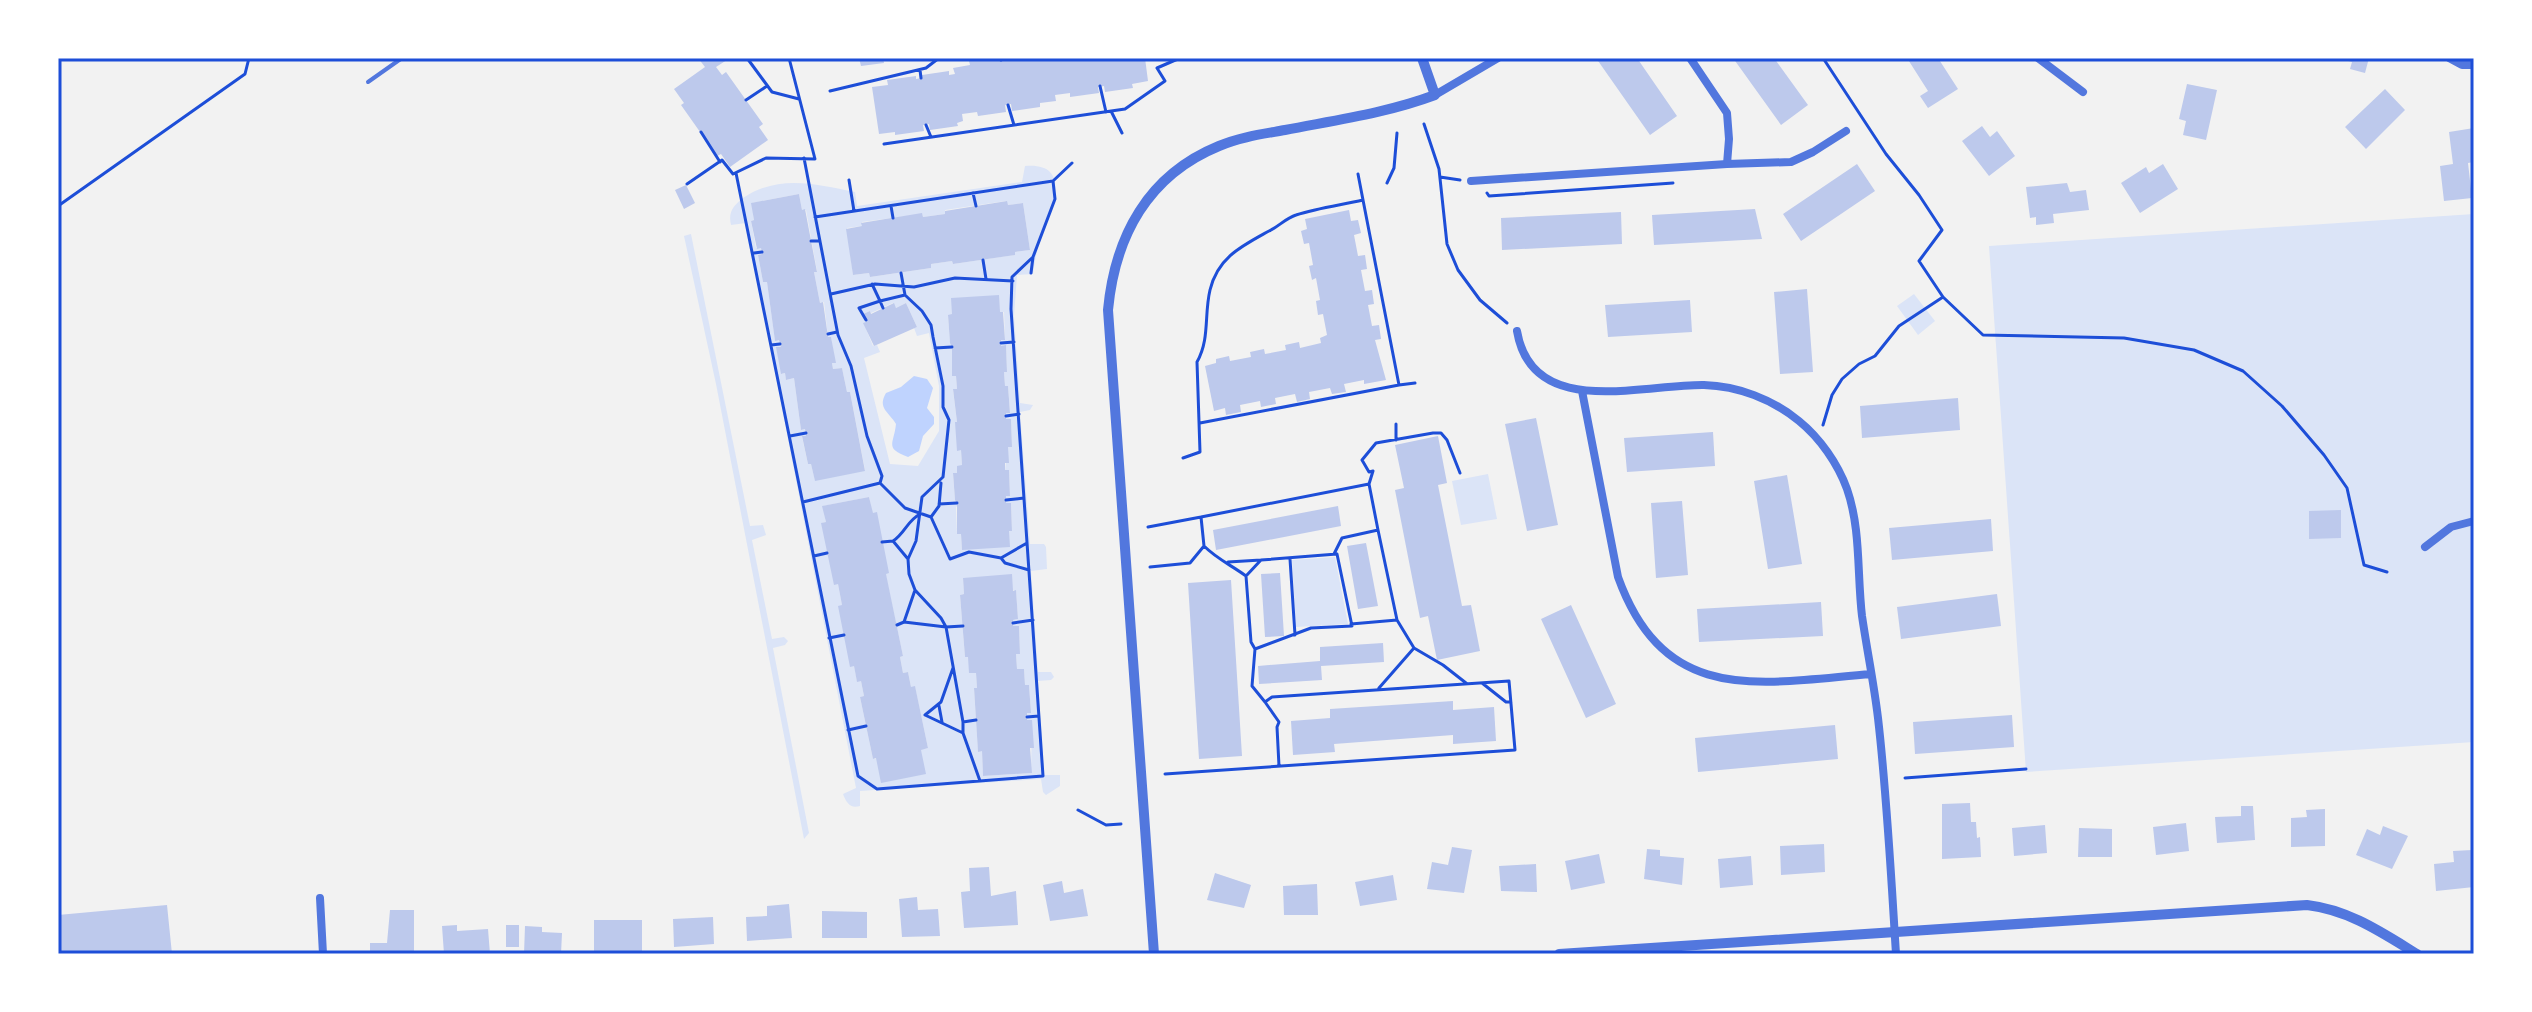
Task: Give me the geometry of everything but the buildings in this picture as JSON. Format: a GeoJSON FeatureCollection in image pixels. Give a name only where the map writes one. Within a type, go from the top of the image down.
{"type":"FeatureCollection","features":[{"type":"Feature","properties":{"kind":"street"},"geometry":{"type":"LineString","coordinates":[[1422,58],[1435,95]]}},
{"type":"Feature","properties":{"kind":"street"},"geometry":{"type":"LineString","coordinates":[[1154,954],[1108,310],[1118,253],[1150,196],[1194,158],[1221,145],[1249,137],[1403,107],[1435,95],[1498,58]]}},
{"type":"Feature","properties":{"kind":"street"},"geometry":{"type":"LineString","coordinates":[[1690,58],[1727,113],[1727,164]]}},
{"type":"Feature","properties":{"kind":"street"},"geometry":{"type":"LineString","coordinates":[[2038,58],[2083,92]]}},
{"type":"Feature","properties":{"kind":"street"},"geometry":{"type":"LineString","coordinates":[[2449,58],[2462,65],[2474,65]]}},
{"type":"Feature","properties":{"kind":"street"},"geometry":{"type":"LineString","coordinates":[[1471,181],[1791,162],[1816,151],[1846,131]]}},
{"type":"Feature","properties":{"kind":"street"},"geometry":{"type":"LineString","coordinates":[[1517,331],[1519,348],[1526,362],[1537,374],[1552,383],[1582,391],[1704,385],[1755,395],[1800,421],[1836,464],[1854,518],[1862,615],[1883,764],[1896,954]]}},
{"type":"Feature","properties":{"kind":"street"},"geometry":{"type":"LineString","coordinates":[[1582,391],[1618,577],[1627,602],[1643,628],[1661,647],[1680,662],[1730,681],[1755,684],[1871,674]]}},
{"type":"Feature","properties":{"kind":"street"},"geometry":{"type":"LineString","coordinates":[[2425,547],[2451,527],[2474,521]]}},
{"type":"Feature","properties":{"kind":"street"},"geometry":{"type":"LineString","coordinates":[[320,898],[323,954]]}},
{"type":"Feature","properties":{"kind":"street"},"geometry":{"type":"LineString","coordinates":[[1559,954],[2307,905],[2352,915],[2417,954]]}},
{"type":"Feature","properties":{"kind":"lane"},"geometry":{"type":"LineString","coordinates":[[368,82],[402,58]]}},
{"type":"Feature","properties":{"kind":"path"},"geometry":{"type":"LineString","coordinates":[[58,206],[245,74],[249,58]]}},
{"type":"Feature","properties":{"kind":"path"},"geometry":{"type":"LineString","coordinates":[[747,58],[772,92],[799,99]]}},
{"type":"Feature","properties":{"kind":"path"},"geometry":{"type":"LineString","coordinates":[[687,184],[722,160],[733,174],[766,158],[815,159],[789,58]]}},
{"type":"Feature","properties":{"kind":"path"},"geometry":{"type":"LineString","coordinates":[[830,91],[920,70],[939,58]]}},
{"type":"Feature","properties":{"kind":"path"},"geometry":{"type":"LineString","coordinates":[[884,144],[1125,109],[1165,81],[1157,68],[1179,58]]}},
{"type":"Feature","properties":{"kind":"path"},"geometry":{"type":"LineString","coordinates":[[1823,58],[1886,154],[1942,230],[1919,261],[1943,297],[1983,335],[2124,338],[2194,350],[2243,371],[2282,406],[2324,455],[2347,488],[2364,565],[2387,572]]}},
{"type":"Feature","properties":{"kind":"path"},"geometry":{"type":"LineString","coordinates":[[920,70],[921,78]]}},
{"type":"Feature","properties":{"kind":"path"},"geometry":{"type":"LineString","coordinates":[[746,100],[767,86]]}},
{"type":"Feature","properties":{"kind":"path"},"geometry":{"type":"LineString","coordinates":[[1100,86],[1108,112],[1122,133]]}},
{"type":"Feature","properties":{"kind":"path"},"geometry":{"type":"LineString","coordinates":[[1008,105],[1014,125]]}},
{"type":"Feature","properties":{"kind":"path"},"geometry":{"type":"LineString","coordinates":[[1424,124],[1439,169],[1447,244],[1458,270],[1480,300],[1517,331]]}},
{"type":"Feature","properties":{"kind":"path"},"geometry":{"type":"LineString","coordinates":[[926,125],[931,137]]}},
{"type":"Feature","properties":{"kind":"path"},"geometry":{"type":"LineString","coordinates":[[701,132],[720,162]]}},
{"type":"Feature","properties":{"kind":"path"},"geometry":{"type":"LineString","coordinates":[[1387,183],[1394,168],[1397,133]]}},
{"type":"Feature","properties":{"kind":"path"},"geometry":{"type":"LineString","coordinates":[[804,158],[837,332],[851,366],[864,422],[882,476],[880,483]]}},
{"type":"Feature","properties":{"kind":"path"},"geometry":{"type":"LineString","coordinates":[[815,217],[1053,181],[1072,163]]}},
{"type":"Feature","properties":{"kind":"path"},"geometry":{"type":"LineString","coordinates":[[736,173],[858,776],[877,789],[1043,776],[1011,309],[1014,273],[1033,257]]}},
{"type":"Feature","properties":{"kind":"path"},"geometry":{"type":"LineString","coordinates":[[1358,174],[1399,385]]}},
{"type":"Feature","properties":{"kind":"path"},"geometry":{"type":"LineString","coordinates":[[849,180],[854,211]]}},
{"type":"Feature","properties":{"kind":"path"},"geometry":{"type":"LineString","coordinates":[[1031,273],[1033,257],[1055,199],[1053,181]]}},
{"type":"Feature","properties":{"kind":"path"},"geometry":{"type":"LineString","coordinates":[[973,193],[976,206]]}},
{"type":"Feature","properties":{"kind":"path"},"geometry":{"type":"LineString","coordinates":[[1183,458],[1200,452],[1197,362],[1203,351],[1207,328],[1206,305],[1216,271],[1228,255],[1243,244],[1273,230],[1294,215],[1363,200]]}},
{"type":"Feature","properties":{"kind":"path"},"geometry":{"type":"LineString","coordinates":[[891,206],[893,218]]}},
{"type":"Feature","properties":{"kind":"path"},"geometry":{"type":"LineString","coordinates":[[811,241],[820,241]]}},
{"type":"Feature","properties":{"kind":"path"},"geometry":{"type":"LineString","coordinates":[[754,253],[762,252]]}},
{"type":"Feature","properties":{"kind":"path"},"geometry":{"type":"LineString","coordinates":[[983,260],[986,279]]}},
{"type":"Feature","properties":{"kind":"path"},"geometry":{"type":"LineString","coordinates":[[901,273],[905,295],[931,325],[943,386],[943,407],[949,420],[939,504],[931,517]]}},
{"type":"Feature","properties":{"kind":"path"},"geometry":{"type":"LineString","coordinates":[[830,294],[872,284],[914,287],[955,278],[1013,281]]}},
{"type":"Feature","properties":{"kind":"path"},"geometry":{"type":"LineString","coordinates":[[872,284],[883,308]]}},
{"type":"Feature","properties":{"kind":"path"},"geometry":{"type":"LineString","coordinates":[[866,320],[859,308],[905,295]]}},
{"type":"Feature","properties":{"kind":"path"},"geometry":{"type":"LineString","coordinates":[[1819,441],[1832,395],[1842,379],[1859,364],[1875,356],[1899,326],[1943,297]]}},
{"type":"Feature","properties":{"kind":"path"},"geometry":{"type":"LineString","coordinates":[[828,334],[837,332]]}},
{"type":"Feature","properties":{"kind":"path"},"geometry":{"type":"LineString","coordinates":[[1001,343],[1014,342]]}},
{"type":"Feature","properties":{"kind":"path"},"geometry":{"type":"LineString","coordinates":[[771,345],[780,344]]}},
{"type":"Feature","properties":{"kind":"path"},"geometry":{"type":"LineString","coordinates":[[935,348],[952,347]]}},
{"type":"Feature","properties":{"kind":"path"},"geometry":{"type":"LineString","coordinates":[[1200,423],[1415,383]]}},
{"type":"Feature","properties":{"kind":"path"},"geometry":{"type":"LineString","coordinates":[[1006,416],[1019,414]]}},
{"type":"Feature","properties":{"kind":"path"},"geometry":{"type":"LineString","coordinates":[[949,420],[957,419]]}},
{"type":"Feature","properties":{"kind":"path"},"geometry":{"type":"LineString","coordinates":[[856,423],[864,422]]}},
{"type":"Feature","properties":{"kind":"path"},"geometry":{"type":"LineString","coordinates":[[1396,424],[1396,440]]}},
{"type":"Feature","properties":{"kind":"path"},"geometry":{"type":"LineString","coordinates":[[790,436],[806,433]]}},
{"type":"Feature","properties":{"kind":"path"},"geometry":{"type":"LineString","coordinates":[[1460,473],[1447,440],[1441,433],[1376,443],[1362,460],[1369,472],[1373,471],[1369,484],[1397,620],[1414,648],[1466,683]]}},
{"type":"Feature","properties":{"kind":"path"},"geometry":{"type":"LineString","coordinates":[[941,481],[922,497],[916,541],[908,559],[909,574],[915,590],[946,627],[963,733],[980,781]]}},
{"type":"Feature","properties":{"kind":"path"},"geometry":{"type":"LineString","coordinates":[[803,502],[880,483]]}},
{"type":"Feature","properties":{"kind":"path"},"geometry":{"type":"LineString","coordinates":[[880,483],[905,508],[931,517]]}},
{"type":"Feature","properties":{"kind":"path"},"geometry":{"type":"LineString","coordinates":[[1148,527],[1369,484]]}},
{"type":"Feature","properties":{"kind":"path"},"geometry":{"type":"LineString","coordinates":[[1006,500],[1024,498]]}},
{"type":"Feature","properties":{"kind":"path"},"geometry":{"type":"LineString","coordinates":[[939,504],[957,503]]}},
{"type":"Feature","properties":{"kind":"path"},"geometry":{"type":"LineString","coordinates":[[882,542],[893,541],[903,534],[910,520],[920,514]]}},
{"type":"Feature","properties":{"kind":"path"},"geometry":{"type":"LineString","coordinates":[[931,517],[950,559],[969,552],[1001,558],[1027,543]]}},
{"type":"Feature","properties":{"kind":"path"},"geometry":{"type":"LineString","coordinates":[[1201,517],[1204,546],[1218,560],[1228,562],[1337,554],[1351,624]]}},
{"type":"Feature","properties":{"kind":"path"},"geometry":{"type":"LineString","coordinates":[[1334,554],[1342,538],[1378,530]]}},
{"type":"Feature","properties":{"kind":"path"},"geometry":{"type":"LineString","coordinates":[[893,541],[908,559]]}},
{"type":"Feature","properties":{"kind":"path"},"geometry":{"type":"LineString","coordinates":[[1150,567],[1190,563],[1204,546]]}},
{"type":"Feature","properties":{"kind":"path"},"geometry":{"type":"LineString","coordinates":[[814,556],[827,553]]}},
{"type":"Feature","properties":{"kind":"path"},"geometry":{"type":"LineString","coordinates":[[1001,558],[1005,563],[1029,570]]}},
{"type":"Feature","properties":{"kind":"path"},"geometry":{"type":"LineString","coordinates":[[1290,558],[1295,635]]}},
{"type":"Feature","properties":{"kind":"path"},"geometry":{"type":"LineString","coordinates":[[1246,576],[1261,560]]}},
{"type":"Feature","properties":{"kind":"path"},"geometry":{"type":"LineString","coordinates":[[1228,562],[1249,582],[1251,642],[1255,649],[1252,686],[1279,722],[1279,766]]}},
{"type":"Feature","properties":{"kind":"path"},"geometry":{"type":"LineString","coordinates":[[904,622],[915,590]]}},
{"type":"Feature","properties":{"kind":"path"},"geometry":{"type":"LineString","coordinates":[[1013,623],[1033,620]]}},
{"type":"Feature","properties":{"kind":"path"},"geometry":{"type":"LineString","coordinates":[[1255,649],[1311,628],[1397,620]]}},
{"type":"Feature","properties":{"kind":"path"},"geometry":{"type":"LineString","coordinates":[[897,625],[904,622],[963,626]]}},
{"type":"Feature","properties":{"kind":"path"},"geometry":{"type":"LineString","coordinates":[[829,638],[844,635]]}},
{"type":"Feature","properties":{"kind":"path"},"geometry":{"type":"LineString","coordinates":[[1378,690],[1414,648]]}},
{"type":"Feature","properties":{"kind":"path"},"geometry":{"type":"LineString","coordinates":[[942,722],[939,705],[953,668]]}},
{"type":"Feature","properties":{"kind":"path"},"geometry":{"type":"LineString","coordinates":[[1165,774],[1515,750],[1509,681],[1272,697],[1265,702]]}},
{"type":"Feature","properties":{"kind":"path"},"geometry":{"type":"LineString","coordinates":[[1482,683],[1506,702],[1511,702]]}},
{"type":"Feature","properties":{"kind":"path"},"geometry":{"type":"LineString","coordinates":[[939,705],[923,716],[963,733]]}},
{"type":"Feature","properties":{"kind":"path"},"geometry":{"type":"LineString","coordinates":[[1027,717],[1039,716]]}},
{"type":"Feature","properties":{"kind":"path"},"geometry":{"type":"LineString","coordinates":[[963,722],[976,720]]}},
{"type":"Feature","properties":{"kind":"path"},"geometry":{"type":"LineString","coordinates":[[848,730],[866,726]]}},
{"type":"Feature","properties":{"kind":"path"},"geometry":{"type":"LineString","coordinates":[[1905,778],[2026,769]]}},
{"type":"Feature","properties":{"kind":"path"},"geometry":{"type":"LineString","coordinates":[[1078,810],[1106,825],[1121,824]]}},
{"type":"Feature","properties":{"kind":"shaded area"},"geometry":{"type":"Polygon","coordinates":[[[1025,166],[1040,167],[1050,172],[1055,190],[1037,249],[1033,274],[1017,275],[1014,316],[1020,403],[1033,405],[1030,410],[1020,412],[1030,544],[1044,544],[1046,547],[1047,569],[1031,571],[1038,672],[1051,672],[1054,677],[1038,681],[1044,775],[1060,775],[1060,786],[1046,795],[1041,779],[860,791],[860,806],[854,807],[843,794],[856,788],[746,223],[731,225],[731,213],[743,198],[784,183],[811,184],[855,192],[857,206],[1022,182],[1025,166]],[[799,194],[752,203],[754,220],[751,221],[756,248],[761,248],[762,254],[758,255],[763,282],[767,282],[775,340],[779,340],[781,347],[777,347],[782,374],[785,373],[786,380],[794,378],[801,430],[805,429],[806,436],[802,437],[815,480],[865,470],[850,392],[847,392],[842,368],[833,369],[831,337],[828,337],[824,302],[820,303],[806,210],[802,210],[799,194]],[[1006,201],[945,210],[945,214],[862,222],[862,226],[847,228],[853,275],[869,273],[870,277],[931,268],[931,264],[952,261],[953,264],[1030,250],[1023,203],[1008,205],[1006,201]],[[893,303],[863,314],[864,324],[873,346],[877,345],[880,352],[864,358],[890,464],[918,466],[939,431],[939,386],[929,333],[917,336],[914,328],[917,327],[906,303],[896,308],[893,303]],[[1004,312],[948,316],[952,376],[956,376],[957,389],[953,390],[957,450],[961,450],[962,465],[953,474],[958,506],[957,534],[961,534],[962,550],[1012,530],[1011,503],[1006,503],[1006,496],[1010,496],[1009,470],[1005,470],[1008,447],[1012,446],[1011,420],[1006,419],[1006,413],[1010,412],[1004,372],[1007,372],[1006,346],[1001,346],[1001,340],[1005,339],[1004,312]],[[869,497],[823,506],[826,522],[822,523],[838,584],[857,681],[861,681],[864,696],[860,697],[873,759],[928,748],[915,687],[911,687],[908,672],[903,673],[900,657],[903,656],[869,497]],[[963,578],[964,594],[960,595],[965,657],[968,657],[976,673],[977,688],[974,689],[978,751],[982,751],[983,776],[1031,773],[1032,720],[1027,720],[1027,713],[1031,712],[1029,685],[1025,685],[1024,669],[1017,669],[1019,626],[1013,626],[1013,620],[1018,619],[1016,591],[963,578]]]}},
{"type":"Feature","properties":{"kind":"shaded area"},"geometry":{"type":"Polygon","coordinates":[[[2474,214],[2474,742],[2026,772],[1989,246],[2474,214]]]}},
{"type":"Feature","properties":{"kind":"shaded area"},"geometry":{"type":"Polygon","coordinates":[[[691,234],[750,526],[763,525],[766,535],[752,540],[772,639],[784,637],[788,641],[773,648],[809,833],[804,839],[716,384],[684,236],[691,234]]]}},
{"type":"Feature","properties":{"kind":"shaded area"},"geometry":{"type":"Polygon","coordinates":[[[1914,294],[1935,321],[1918,335],[1897,306],[1914,294]]]}},
{"type":"Feature","properties":{"kind":"shaded area"},"geometry":{"type":"Polygon","coordinates":[[[1488,474],[1497,519],[1461,525],[1452,481],[1488,474]]]}},
{"type":"Feature","properties":{"kind":"shaded area"},"geometry":{"type":"Polygon","coordinates":[[[1335,557],[1348,624],[1296,627],[1292,560],[1335,557]]]}},
{"type":"Feature","properties":{"kind":"water"},"geometry":{"type":"Polygon","coordinates":[[[914,376],[927,379],[933,388],[927,408],[934,417],[934,424],[923,436],[919,451],[908,457],[893,448],[896,424],[883,402],[886,393],[901,387],[914,376]]]}}]}
